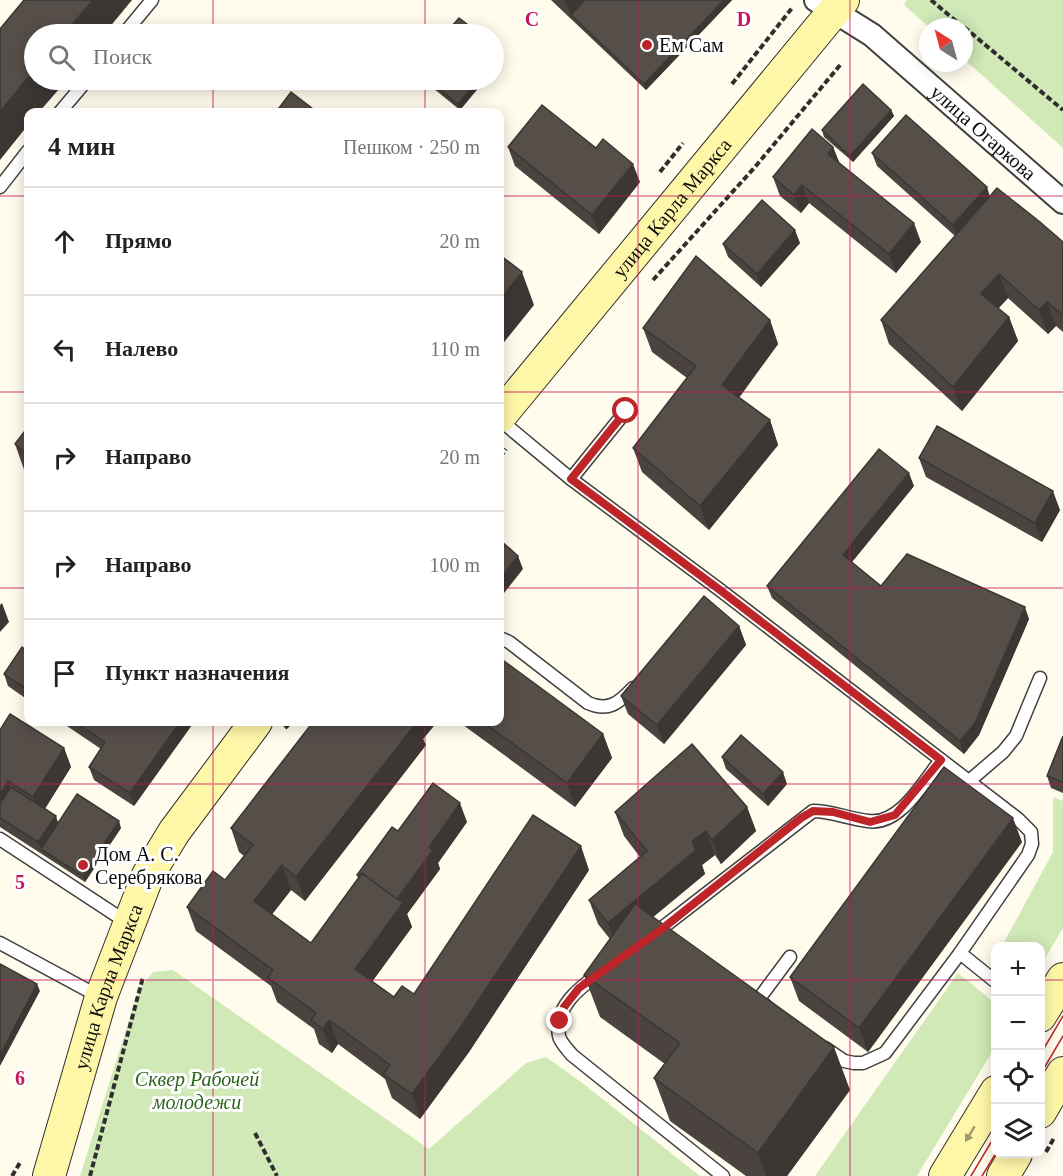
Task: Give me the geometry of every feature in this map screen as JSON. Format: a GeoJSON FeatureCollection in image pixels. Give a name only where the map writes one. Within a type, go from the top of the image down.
{"type":"FeatureCollection","features":[{"type":"Feature","properties":{"kind":"street","name":"улица Огаркова"},"geometry":{"type":"LineString","coordinates":[[831,4],[872,36],[1063,202]]}},
{"type":"Feature","properties":{"kind":"street","name":"улица Карла Маркса"},"geometry":{"type":"LineString","coordinates":[[505,424],[687,185],[831,4]]}},
{"type":"Feature","properties":{"kind":"street","name":"улица Карла Маркса"},"geometry":{"type":"LineString","coordinates":[[49,1176],[101,997],[148,875],[174,832],[270,726]]}},
{"type":"Feature","properties":{"kind":"street"},"geometry":{"type":"LineString","coordinates":[[1045,1009],[1063,979]]}},
{"type":"Feature","properties":{"kind":"street"},"geometry":{"type":"LineString","coordinates":[[1049,1122],[1063,1073]]}},
{"type":"Feature","properties":{"kind":"street"},"geometry":{"type":"LineString","coordinates":[[945,1176],[991,1100]]}},
{"type":"Feature","properties":{"kind":"street"},"geometry":{"type":"LineString","coordinates":[[1003,1176],[1026,1158]]}},
{"type":"Feature","properties":{"kind":"lane"},"geometry":{"type":"LineString","coordinates":[[132,24],[152,0]]}},
{"type":"Feature","properties":{"kind":"lane"},"geometry":{"type":"LineString","coordinates":[[63,108],[79,90]]}},
{"type":"Feature","properties":{"kind":"lane"},"geometry":{"type":"LineString","coordinates":[[0,187],[24,156]]}},
{"type":"Feature","properties":{"kind":"lane"},"geometry":{"type":"LineString","coordinates":[[571,479],[626,411]]}},
{"type":"Feature","properties":{"kind":"lane"},"geometry":{"type":"LineString","coordinates":[[505,424],[716,594],[941,760],[1018,819],[1031,832],[1032,844],[1028,855],[960,953],[885,1053],[863,1063],[854,1063],[844,1061],[815,1041]]}},
{"type":"Feature","properties":{"kind":"lane"},"geometry":{"type":"LineString","coordinates":[[504,640],[588,703],[597,707],[606,708],[614,705],[638,681]]}},
{"type":"Feature","properties":{"kind":"lane"},"geometry":{"type":"LineString","coordinates":[[968,782],[1003,752],[1016,736],[1040,678]]}},
{"type":"Feature","properties":{"kind":"lane"},"geometry":{"type":"LineString","coordinates":[[643,943],[666,932],[813,811],[833,812],[870,822],[895,815],[941,760]]}},
{"type":"Feature","properties":{"kind":"lane"},"geometry":{"type":"LineString","coordinates":[[0,839],[128,923]]}},
{"type":"Feature","properties":{"kind":"lane"},"geometry":{"type":"LineString","coordinates":[[0,943],[79,988],[101,997]]}},
{"type":"Feature","properties":{"kind":"lane"},"geometry":{"type":"LineString","coordinates":[[960,953],[991,978]]}},
{"type":"Feature","properties":{"kind":"lane"},"geometry":{"type":"LineString","coordinates":[[777,1014],[753,997],[789,957]]}},
{"type":"Feature","properties":{"kind":"lane"},"geometry":{"type":"LineString","coordinates":[[606,969],[579,988],[564,1007],[559,1038],[572,1056],[723,1176]]}},
{"type":"Feature","properties":{"kind":"path"},"geometry":{"type":"LineString","coordinates":[[931,0],[953,18]]}},
{"type":"Feature","properties":{"kind":"path"},"geometry":{"type":"LineString","coordinates":[[973,35],[1063,110]]}},
{"type":"Feature","properties":{"kind":"path"},"geometry":{"type":"LineString","coordinates":[[645,289],[755,167],[841,64]]}},
{"type":"Feature","properties":{"kind":"path"},"geometry":{"type":"LineString","coordinates":[[90,1176],[144,973]]}},
{"type":"Feature","properties":{"kind":"path"},"geometry":{"type":"LineString","coordinates":[[255,1133],[277,1176]]}},
{"type":"Feature","properties":{"kind":"green space"},"geometry":{"type":"Polygon","coordinates":[[[907,0],[1063,0],[1063,148],[973,67],[973,18],[919,18],[904,5],[907,0]]]}},
{"type":"Feature","properties":{"kind":"green space"},"geometry":{"type":"Polygon","coordinates":[[[1053,797],[1063,801],[1063,928],[1045,958],[1045,942],[1004,942],[1053,852],[1053,797]]]}},
{"type":"Feature","properties":{"kind":"green space","name":"Сквер Рабочей молодежи"},"geometry":{"type":"Polygon","coordinates":[[[173,970],[429,1149],[526,1063],[546,1057],[700,1176],[80,1176],[139,989],[153,972],[173,970]]]}},
{"type":"Feature","properties":{"kind":"green space"},"geometry":{"type":"Polygon","coordinates":[[[958,973],[991,1000],[991,1054],[917,1176],[815,1176],[958,973]]]}},
{"type":"Feature","properties":{"kind":"building"},"geometry":{"type":"Polygon","coordinates":[[[24,0],[93,0],[73,24],[24,24],[24,82],[0,112],[0,29],[24,0]]]}},
{"type":"Feature","properties":{"kind":"building"},"geometry":{"type":"Polygon","coordinates":[[[585,0],[724,0],[644,84],[571,15],[585,0]]]}},
{"type":"Feature","properties":{"kind":"building"},"geometry":{"type":"Polygon","coordinates":[[[459,18],[467,24],[454,24],[459,18]]]}},
{"type":"Feature","properties":{"kind":"building"},"geometry":{"type":"Polygon","coordinates":[[[863,84],[891,110],[850,156],[822,130],[863,84]]]}},
{"type":"Feature","properties":{"kind":"building"},"geometry":{"type":"Polygon","coordinates":[[[440,90],[470,90],[458,104],[440,90]]]}},
{"type":"Feature","properties":{"kind":"building"},"geometry":{"type":"Polygon","coordinates":[[[291,92],[312,108],[279,108],[291,92]]]}},
{"type":"Feature","properties":{"kind":"building"},"geometry":{"type":"Polygon","coordinates":[[[542,105],[596,148],[603,139],[633,164],[592,215],[508,147],[542,105]]]}},
{"type":"Feature","properties":{"kind":"building"},"geometry":{"type":"Polygon","coordinates":[[[906,115],[987,187],[953,225],[872,153],[906,115]]]}},
{"type":"Feature","properties":{"kind":"building"},"geometry":{"type":"Polygon","coordinates":[[[812,129],[833,147],[828,154],[914,223],[889,254],[802,185],[794,195],[773,177],[812,129]]]}},
{"type":"Feature","properties":{"kind":"building"},"geometry":{"type":"Polygon","coordinates":[[[997,188],[1063,242],[1063,315],[1047,302],[1039,310],[999,274],[981,294],[1009,317],[953,387],[881,320],[997,188]]]}},
{"type":"Feature","properties":{"kind":"building"},"geometry":{"type":"Polygon","coordinates":[[[762,200],[795,230],[757,274],[723,244],[762,200]]]}},
{"type":"Feature","properties":{"kind":"building"},"geometry":{"type":"Polygon","coordinates":[[[696,256],[770,320],[722,385],[770,420],[700,506],[633,448],[696,366],[643,328],[696,256]]]}},
{"type":"Feature","properties":{"kind":"building"},"geometry":{"type":"Polygon","coordinates":[[[504,258],[522,272],[504,295],[504,258]]]}},
{"type":"Feature","properties":{"kind":"building"},"geometry":{"type":"Polygon","coordinates":[[[937,426],[1053,491],[1035,523],[919,458],[937,426]]]}},
{"type":"Feature","properties":{"kind":"building"},"geometry":{"type":"Polygon","coordinates":[[[24,432],[24,452],[15,444],[24,432]]]}},
{"type":"Feature","properties":{"kind":"building"},"geometry":{"type":"Polygon","coordinates":[[[879,449],[909,473],[843,555],[881,586],[907,554],[1025,607],[975,723],[960,741],[767,586],[879,449]]]}},
{"type":"Feature","properties":{"kind":"building"},"geometry":{"type":"Polygon","coordinates":[[[504,544],[518,556],[504,574],[504,544]]]}},
{"type":"Feature","properties":{"kind":"building"},"geometry":{"type":"Polygon","coordinates":[[[704,596],[739,626],[657,725],[621,696],[704,596]]]}},
{"type":"Feature","properties":{"kind":"building"},"geometry":{"type":"Polygon","coordinates":[[[22,647],[24,649],[24,687],[4,674],[22,647]]]}},
{"type":"Feature","properties":{"kind":"building"},"geometry":{"type":"Polygon","coordinates":[[[504,661],[603,734],[567,783],[489,726],[504,726],[504,661]]]}},
{"type":"Feature","properties":{"kind":"building"},"geometry":{"type":"Polygon","coordinates":[[[10,714],[24,723],[24,726],[29,726],[64,748],[33,797],[8,781],[0,795],[0,730],[10,714]]]}},
{"type":"Feature","properties":{"kind":"building"},"geometry":{"type":"Polygon","coordinates":[[[81,726],[177,726],[130,793],[89,767],[105,742],[81,726]]]}},
{"type":"Feature","properties":{"kind":"building"},"geometry":{"type":"Polygon","coordinates":[[[310,726],[414,726],[296,877],[282,865],[254,901],[311,943],[362,873],[403,903],[355,969],[394,997],[402,986],[414,994],[533,815],[581,846],[460,1028],[412,1094],[383,1074],[390,1065],[329,1020],[323,1029],[311,1020],[316,1013],[268,978],[273,970],[187,907],[213,871],[225,880],[253,845],[231,828],[310,726]]]}},
{"type":"Feature","properties":{"kind":"building"},"geometry":{"type":"Polygon","coordinates":[[[741,735],[783,772],[763,794],[722,757],[741,735]]]}},
{"type":"Feature","properties":{"kind":"building"},"geometry":{"type":"Polygon","coordinates":[[[1063,736],[1063,782],[1047,776],[1063,736]]]}},
{"type":"Feature","properties":{"kind":"building"},"geometry":{"type":"Polygon","coordinates":[[[692,744],[747,807],[712,840],[706,831],[692,841],[696,850],[608,923],[589,900],[647,851],[615,812],[692,744]]]}},
{"type":"Feature","properties":{"kind":"building"},"geometry":{"type":"Polygon","coordinates":[[[944,767],[1013,818],[859,1028],[790,977],[944,767]]]}},
{"type":"Feature","properties":{"kind":"building"},"geometry":{"type":"Polygon","coordinates":[[[433,783],[460,803],[429,847],[433,850],[397,899],[362,873],[357,875],[392,827],[398,831],[433,783]]]}},
{"type":"Feature","properties":{"kind":"building"},"geometry":{"type":"Polygon","coordinates":[[[11,787],[56,816],[38,842],[0,818],[0,804],[11,787]]]}},
{"type":"Feature","properties":{"kind":"building"},"geometry":{"type":"Polygon","coordinates":[[[77,794],[119,821],[83,876],[41,849],[77,794]]]}},
{"type":"Feature","properties":{"kind":"building"},"geometry":{"type":"Polygon","coordinates":[[[635,904],[834,1047],[758,1153],[654,1078],[680,1043],[584,975],[635,904]]]}},
{"type":"Feature","properties":{"kind":"building"},"geometry":{"type":"Polygon","coordinates":[[[0,964],[37,984],[0,1055],[0,964]]]}},
{"type":"Feature","properties":{"kind":"tram line"},"geometry":{"type":"LineString","coordinates":[[1043,1050],[1063,1016]]}},
{"type":"Feature","properties":{"kind":"tram line"},"geometry":{"type":"LineString","coordinates":[[1045,1067],[1063,1036]]}},
{"type":"Feature","properties":{"kind":"tram line"},"geometry":{"type":"LineString","coordinates":[[971,1176],[991,1142]]}},
{"type":"Feature","properties":{"kind":"tram line"},"geometry":{"type":"LineString","coordinates":[[982,1176],[993,1158]]}},
{"type":"Feature","properties":{"kind":"place","name":"Ем Сам"},"geometry":{"type":"Point","coordinates":[647,45]}},
{"type":"Feature","properties":{"kind":"place","name":"Дом А. С. Серебрякова"},"geometry":{"type":"Point","coordinates":[83,865]}},
{"type":"Feature","properties":{"kind":"route"},"geometry":{"type":"LineString","coordinates":[[560,1021],[564,1007],[579,988],[662,929],[801,818],[813,811],[822,811],[870,822],[883,820],[895,815],[941,760],[571,479],[626,411]]}}]}
